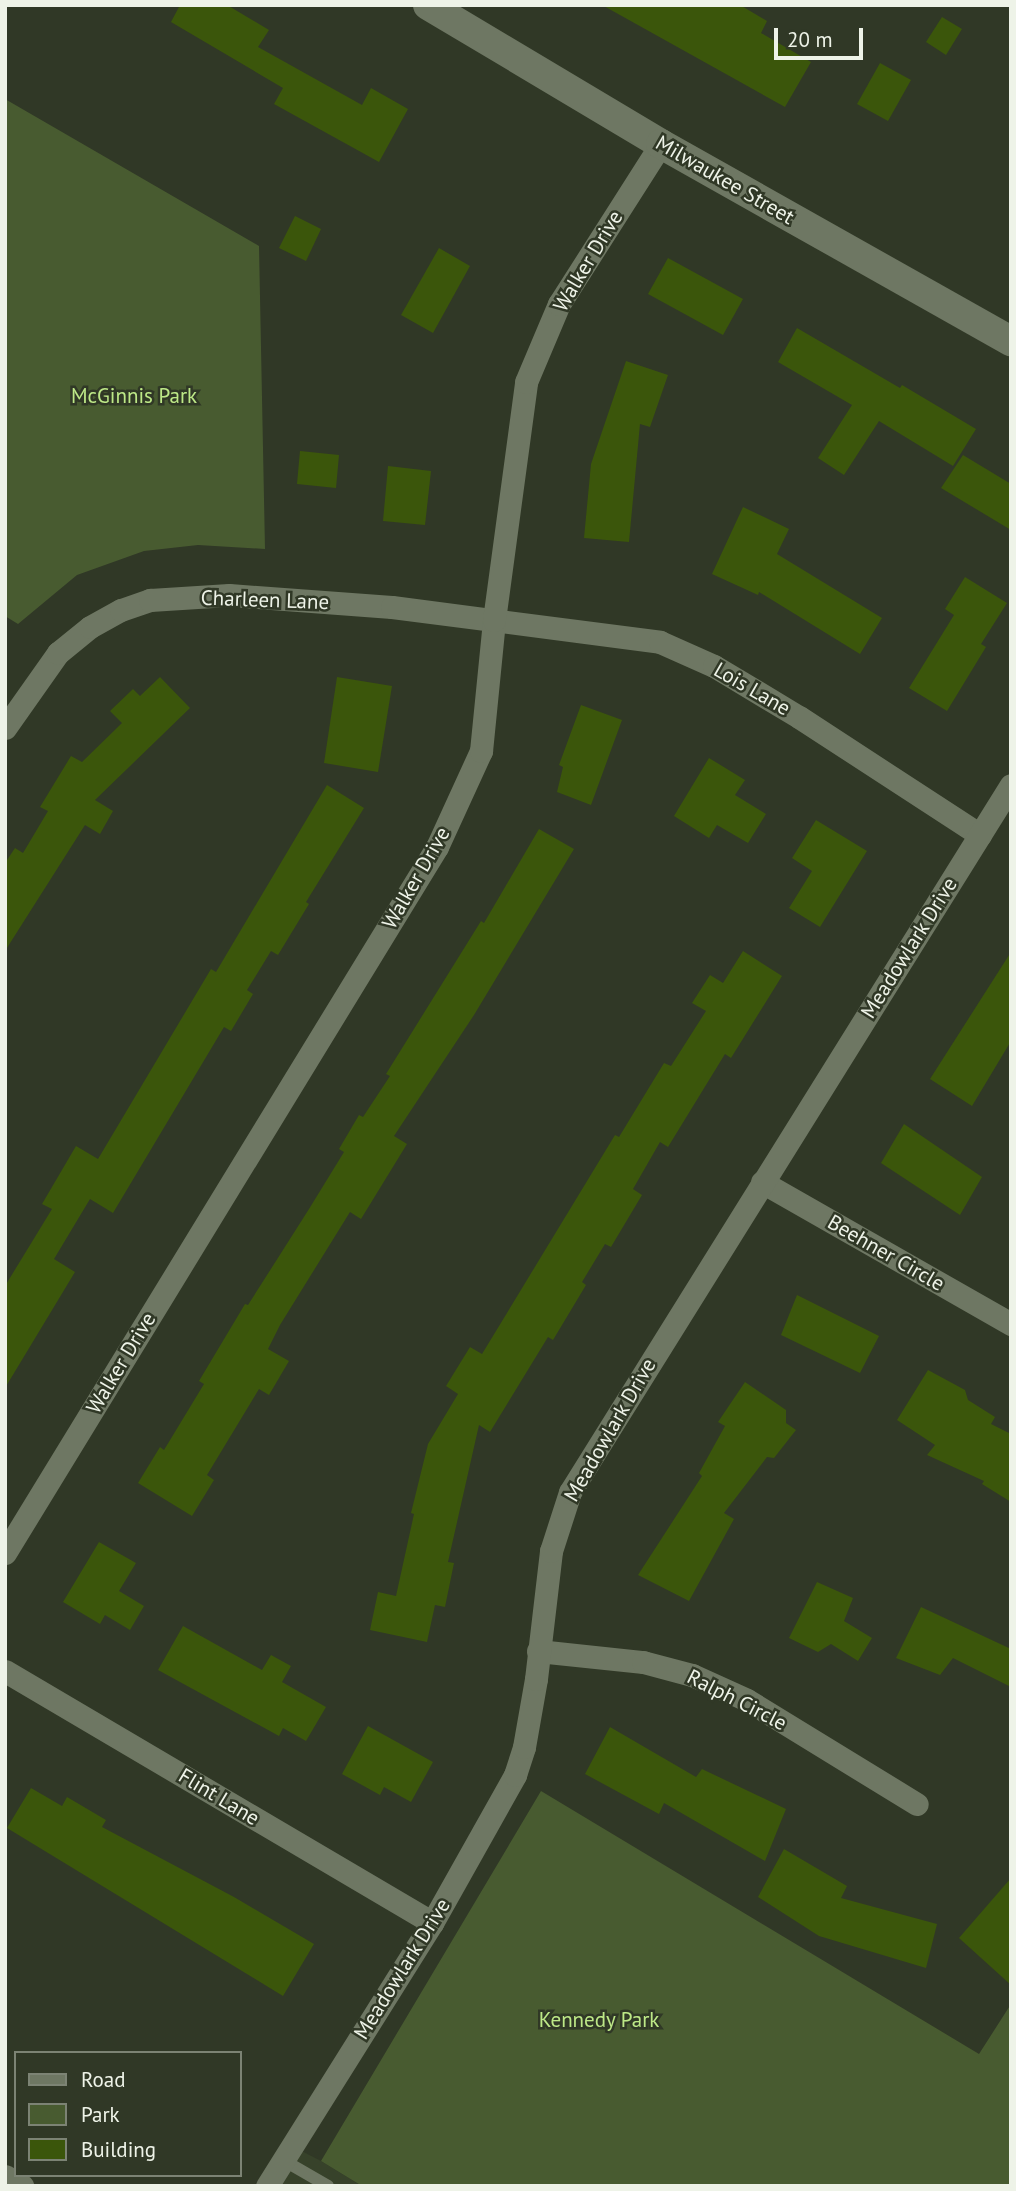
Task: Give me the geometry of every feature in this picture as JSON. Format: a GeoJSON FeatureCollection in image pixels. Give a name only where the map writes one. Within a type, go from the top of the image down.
{"type":"FeatureCollection","features":[{"type":"Feature","properties":{"kind":"street","name":"Milwaukee Street"},"geometry":{"type":"LineString","coordinates":[[428,8],[661,144],[1011,341]]}},
{"type":"Feature","properties":{"kind":"street","name":"Walker Drive"},"geometry":{"type":"LineString","coordinates":[[5,1553],[437,847],[481,751],[494,620],[526,382],[559,304],[661,144]]}},
{"type":"Feature","properties":{"kind":"street","name":"Charleen Lane"},"geometry":{"type":"LineString","coordinates":[[5,728],[58,653],[90,627],[121,610],[150,600],[229,595],[392,607],[494,620]]}},
{"type":"Feature","properties":{"kind":"street","name":"Lois Lane"},"geometry":{"type":"LineString","coordinates":[[494,620],[660,642],[714,666],[799,717],[980,835]]}},
{"type":"Feature","properties":{"kind":"street","name":"Meadowlark Drive"},"geometry":{"type":"LineString","coordinates":[[267,2186],[432,1923],[515,1775],[526,1733],[551,1551],[569,1492],[1011,785]]}},
{"type":"Feature","properties":{"kind":"street","name":"Beehner Circle"},"geometry":{"type":"LineString","coordinates":[[762,1182],[1011,1324]]}},
{"type":"Feature","properties":{"kind":"street","name":"Ralph Circle"},"geometry":{"type":"LineString","coordinates":[[538,1651],[643,1662],[692,1675],[747,1700],[917,1804]]}},
{"type":"Feature","properties":{"kind":"street","name":"Flint Lane"},"geometry":{"type":"LineString","coordinates":[[5,1671],[432,1923]]}},
{"type":"Feature","properties":{"kind":"street"},"geometry":{"type":"LineString","coordinates":[[5,2176],[22,2186]]}},
{"type":"Feature","properties":{"kind":"lane"},"geometry":{"type":"LineString","coordinates":[[283,2160],[328,2186]]}},
{"type":"Feature","properties":{"kind":"shaded area"},"geometry":{"type":"Polygon","coordinates":[[[292,2146],[321,2161],[362,2186],[267,2186],[292,2146]]]}},
{"type":"Feature","properties":{"kind":"green space","name":"McGinnis Park"},"geometry":{"type":"Polygon","coordinates":[[[5,99],[259,246],[265,549],[198,545],[144,551],[77,575],[18,624],[5,616],[5,99]]]}},
{"type":"Feature","properties":{"kind":"green space","name":"Kennedy Park"},"geometry":{"type":"Polygon","coordinates":[[[541,1791],[979,2054],[1011,2004],[1011,2186],[362,2186],[321,2161],[541,1791]]]}},
{"type":"Feature","properties":{"kind":"building"},"geometry":{"type":"Polygon","coordinates":[[[180,5],[227,5],[269,30],[258,47],[362,105],[371,88],[408,109],[379,162],[274,104],[283,88],[171,22],[180,5]]]}},
{"type":"Feature","properties":{"kind":"building"},"geometry":{"type":"Polygon","coordinates":[[[602,5],[740,5],[767,21],[761,33],[811,62],[785,107],[602,5]]]}},
{"type":"Feature","properties":{"kind":"building"},"geometry":{"type":"Polygon","coordinates":[[[942,17],[962,29],[946,55],[926,42],[942,17]]]}},
{"type":"Feature","properties":{"kind":"building"},"geometry":{"type":"Polygon","coordinates":[[[880,63],[911,80],[888,121],[857,104],[880,63]]]}},
{"type":"Feature","properties":{"kind":"building"},"geometry":{"type":"Polygon","coordinates":[[[295,216],[321,229],[306,261],[279,248],[295,216]]]}},
{"type":"Feature","properties":{"kind":"building"},"geometry":{"type":"Polygon","coordinates":[[[439,248],[470,266],[433,333],[401,315],[439,248]]]}},
{"type":"Feature","properties":{"kind":"building"},"geometry":{"type":"Polygon","coordinates":[[[668,258],[743,299],[723,335],[648,294],[668,258]]]}},
{"type":"Feature","properties":{"kind":"building"},"geometry":{"type":"Polygon","coordinates":[[[797,328],[976,429],[953,466],[879,421],[844,475],[818,458],[852,405],[778,362],[797,328]]]}},
{"type":"Feature","properties":{"kind":"building"},"geometry":{"type":"Polygon","coordinates":[[[626,361],[668,375],[650,427],[640,424],[629,542],[584,538],[591,464],[626,361]]]}},
{"type":"Feature","properties":{"kind":"building"},"geometry":{"type":"Polygon","coordinates":[[[300,451],[339,455],[336,488],[297,484],[300,451]]]}},
{"type":"Feature","properties":{"kind":"building"},"geometry":{"type":"Polygon","coordinates":[[[963,455],[1011,484],[1011,530],[941,488],[963,455]]]}},
{"type":"Feature","properties":{"kind":"building"},"geometry":{"type":"Polygon","coordinates":[[[388,466],[431,471],[425,525],[383,521],[388,466]]]}},
{"type":"Feature","properties":{"kind":"building"},"geometry":{"type":"Polygon","coordinates":[[[743,507],[789,529],[777,554],[882,618],[860,654],[759,592],[758,595],[712,574],[743,507]]]}},
{"type":"Feature","properties":{"kind":"building"},"geometry":{"type":"Polygon","coordinates":[[[965,577],[1007,603],[981,644],[986,647],[947,711],[909,688],[954,615],[945,609],[965,577]]]}},
{"type":"Feature","properties":{"kind":"building"},"geometry":{"type":"Polygon","coordinates":[[[160,677],[190,708],[95,800],[113,811],[100,834],[85,825],[5,951],[5,863],[15,848],[23,853],[48,811],[40,807],[71,756],[82,762],[122,723],[110,711],[133,689],[140,696],[160,677]]]}},
{"type":"Feature","properties":{"kind":"building"},"geometry":{"type":"Polygon","coordinates":[[[337,677],[392,686],[378,772],[324,763],[337,677]]]}},
{"type":"Feature","properties":{"kind":"building"},"geometry":{"type":"Polygon","coordinates":[[[581,705],[622,720],[591,805],[557,792],[563,767],[559,765],[581,705]]]}},
{"type":"Feature","properties":{"kind":"building"},"geometry":{"type":"Polygon","coordinates":[[[709,758],[745,780],[735,795],[766,814],[748,843],[717,825],[709,838],[674,816],[709,758]]]}},
{"type":"Feature","properties":{"kind":"building"},"geometry":{"type":"Polygon","coordinates":[[[327,785],[364,808],[306,902],[309,904],[278,955],[271,951],[247,990],[253,994],[231,1031],[224,1027],[113,1213],[90,1199],[54,1259],[75,1272],[5,1388],[5,1286],[52,1209],[42,1204],[76,1146],[98,1159],[211,969],[216,972],[327,785]]]}},
{"type":"Feature","properties":{"kind":"building"},"geometry":{"type":"Polygon","coordinates":[[[816,820],[867,851],[820,927],[789,908],[812,871],[792,858],[816,820]]]}},
{"type":"Feature","properties":{"kind":"building"},"geometry":{"type":"Polygon","coordinates":[[[539,829],[574,849],[474,1015],[394,1136],[407,1144],[361,1219],[350,1212],[280,1325],[268,1349],[289,1361],[269,1395],[259,1389],[207,1475],[214,1480],[192,1516],[138,1483],[160,1447],[164,1450],[204,1384],[199,1381],[245,1304],[248,1305],[344,1152],[339,1149],[359,1115],[363,1117],[390,1076],[386,1074],[481,921],[484,923],[539,829]]]}},
{"type":"Feature","properties":{"kind":"building"},"geometry":{"type":"Polygon","coordinates":[[[743,951],[782,976],[731,1058],[725,1054],[668,1147],[660,1142],[633,1189],[642,1195],[611,1247],[605,1244],[582,1282],[586,1285],[553,1340],[548,1337],[490,1432],[479,1425],[448,1562],[454,1563],[445,1607],[435,1605],[427,1642],[370,1630],[378,1592],[396,1596],[414,1514],[411,1513],[428,1444],[458,1394],[446,1386],[470,1347],[482,1354],[615,1135],[619,1137],[664,1063],[671,1066],[706,1011],[692,1003],[710,975],[723,983],[743,951]]]}},
{"type":"Feature","properties":{"kind":"building"},"geometry":{"type":"Polygon","coordinates":[[[1011,952],[1011,1041],[972,1106],[930,1079],[1011,952]]]}},
{"type":"Feature","properties":{"kind":"building"},"geometry":{"type":"Polygon","coordinates":[[[904,1124],[982,1177],[960,1215],[881,1163],[904,1124]]]}},
{"type":"Feature","properties":{"kind":"building"},"geometry":{"type":"Polygon","coordinates":[[[797,1295],[879,1336],[860,1373],[781,1335],[797,1295]]]}},
{"type":"Feature","properties":{"kind":"building"},"geometry":{"type":"Polygon","coordinates":[[[928,1370],[965,1390],[968,1400],[995,1417],[991,1424],[1011,1434],[1011,1502],[982,1484],[984,1481],[927,1455],[935,1445],[897,1420],[928,1370]]]}},
{"type":"Feature","properties":{"kind":"building"},"geometry":{"type":"Polygon","coordinates":[[[745,1382],[786,1410],[786,1423],[796,1430],[774,1458],[767,1457],[724,1513],[734,1519],[689,1601],[638,1575],[702,1476],[699,1473],[725,1426],[718,1422],[745,1382]]]}},
{"type":"Feature","properties":{"kind":"building"},"geometry":{"type":"Polygon","coordinates":[[[99,1542],[136,1563],[119,1591],[144,1606],[130,1630],[105,1615],[100,1624],[63,1602],[99,1542]]]}},
{"type":"Feature","properties":{"kind":"building"},"geometry":{"type":"Polygon","coordinates":[[[817,1582],[853,1598],[844,1621],[872,1638],[858,1661],[831,1644],[818,1652],[789,1638],[817,1582]]]}},
{"type":"Feature","properties":{"kind":"building"},"geometry":{"type":"Polygon","coordinates":[[[921,1607],[1011,1649],[1011,1687],[953,1658],[940,1675],[896,1658],[921,1607]]]}},
{"type":"Feature","properties":{"kind":"building"},"geometry":{"type":"Polygon","coordinates":[[[183,1626],[262,1670],[271,1655],[291,1666],[282,1682],[326,1707],[306,1741],[283,1728],[279,1736],[158,1670],[183,1626]]]}},
{"type":"Feature","properties":{"kind":"building"},"geometry":{"type":"Polygon","coordinates":[[[368,1726],[433,1762],[411,1802],[384,1787],[380,1795],[342,1774],[368,1726]]]}},
{"type":"Feature","properties":{"kind":"building"},"geometry":{"type":"Polygon","coordinates":[[[610,1727],[696,1777],[702,1769],[786,1809],[765,1861],[664,1803],[659,1814],[585,1774],[610,1727]]]}},
{"type":"Feature","properties":{"kind":"building"},"geometry":{"type":"Polygon","coordinates":[[[31,1788],[62,1806],[67,1797],[106,1820],[102,1827],[234,1897],[314,1944],[283,1996],[7,1828],[31,1788]]]}},
{"type":"Feature","properties":{"kind":"building"},"geometry":{"type":"Polygon","coordinates":[[[784,1849],[847,1886],[841,1898],[937,1924],[926,1968],[819,1936],[758,1897],[784,1849]]]}},
{"type":"Feature","properties":{"kind":"building"},"geometry":{"type":"Polygon","coordinates":[[[1011,1878],[1011,1985],[959,1938],[1011,1878]]]}}]}
